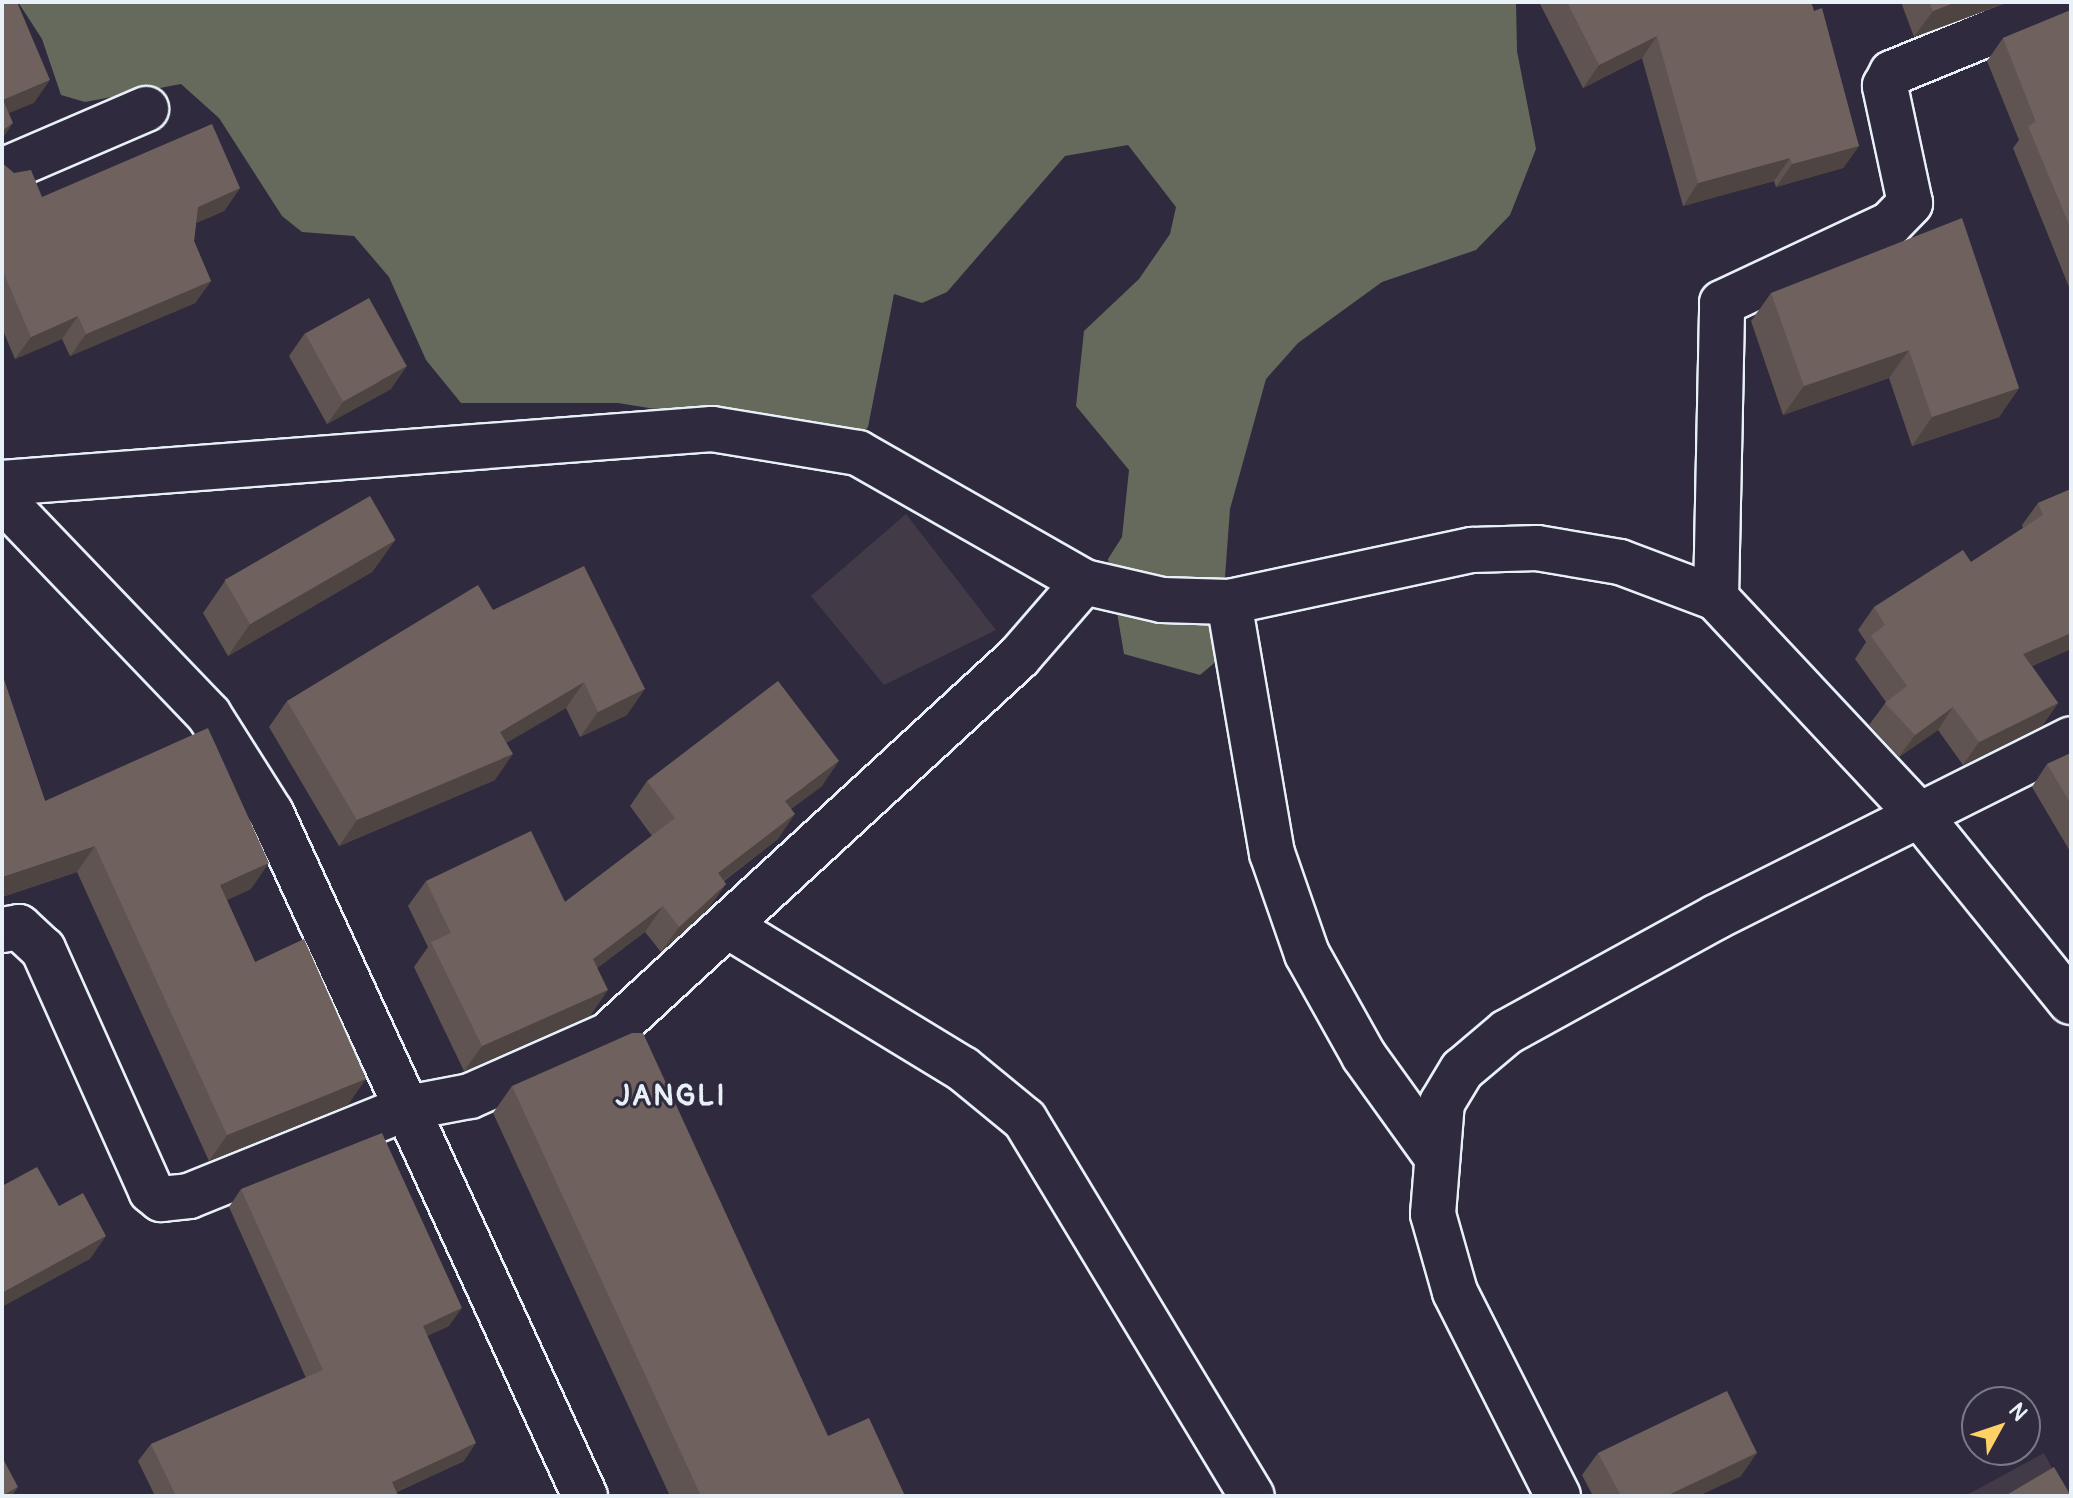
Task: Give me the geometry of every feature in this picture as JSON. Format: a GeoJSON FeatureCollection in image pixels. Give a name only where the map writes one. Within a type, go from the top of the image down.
{"type":"FeatureCollection","features":[{"type":"Feature","properties":{"kind":"street"},"geometry":{"type":"LineString","coordinates":[[1716,598],[1722,303],[1890,224],[1910,203],[1885,86],[1892,73],[2065,2]]}},
{"type":"Feature","properties":{"kind":"street"},"geometry":{"type":"LineString","coordinates":[[2,171],[146,109]]}},
{"type":"Feature","properties":{"kind":"street"},"geometry":{"type":"LineString","coordinates":[[2,483],[712,429],[858,453],[1084,582],[1162,600],[1229,602],[1472,550],[1537,548],[1620,562],[1716,598],[1921,817],[2071,1002]]}},
{"type":"Feature","properties":{"kind":"street"},"geometry":{"type":"LineString","coordinates":[[2,499],[209,715],[271,813],[585,1496]]}},
{"type":"Feature","properties":{"kind":"street"},"geometry":{"type":"LineString","coordinates":[[2,930],[19,927],[43,949],[140,1175],[161,1199],[189,1196],[407,1108],[453,1101],[585,1049],[731,928],[1019,657],[1084,582]]}},
{"type":"Feature","properties":{"kind":"street"},"geometry":{"type":"LineString","coordinates":[[1229,602],[1272,853],[1307,954],[1364,1056],[1433,1152]]}},
{"type":"Feature","properties":{"kind":"street"},"geometry":{"type":"LineString","coordinates":[[1547,1493],[1455,1292],[1433,1214],[1433,1152],[1442,1103],[1462,1070],[1507,1032],[1716,917],[1921,817],[2071,739]]}},
{"type":"Feature","properties":{"kind":"street"},"geometry":{"type":"LineString","coordinates":[[731,928],[963,1069],[1025,1120],[1252,1496]]}},
{"type":"Feature","properties":{"kind":"shaded area"},"geometry":{"type":"Polygon","coordinates":[[[18,2],[1516,2],[1517,51],[1536,149],[1510,215],[1476,250],[1382,282],[1298,343],[1266,379],[1230,509],[1219,659],[1200,675],[1124,654],[1108,559],[1122,537],[1129,470],[1076,406],[1084,331],[1139,279],[1170,234],[1176,207],[1128,145],[1065,156],[947,292],[922,303],[894,294],[868,427],[855,441],[618,403],[461,403],[426,360],[389,277],[354,236],[302,232],[282,216],[219,118],[181,84],[85,102],[61,95],[42,39],[18,2]]]}},
{"type":"Feature","properties":{"kind":"shaded area"},"geometry":{"type":"Polygon","coordinates":[[[906,514],[996,630],[884,685],[811,596],[906,514]]]}},
{"type":"Feature","properties":{"kind":"shaded area"},"geometry":{"type":"Polygon","coordinates":[[[2044,1453],[2067,1496],[1965,1496],[2020,1466],[2041,1466],[2041,1455],[2044,1453]]]}},
{"type":"Feature","properties":{"kind":"building"},"geometry":{"type":"Polygon","coordinates":[[[2,2],[17,2],[50,80],[3,100],[13,123],[2,131],[2,2]]]}},
{"type":"Feature","properties":{"kind":"building"},"geometry":{"type":"Polygon","coordinates":[[[1567,2],[1811,2],[1814,11],[1822,8],[1859,146],[1792,164],[1790,158],[1698,183],[1657,36],[1599,65],[1567,2]]]}},
{"type":"Feature","properties":{"kind":"building"},"geometry":{"type":"Polygon","coordinates":[[[1929,2],[1956,2],[1933,11],[1929,2]]]}},
{"type":"Feature","properties":{"kind":"building"},"geometry":{"type":"Polygon","coordinates":[[[2071,10],[2071,229],[2028,126],[2036,122],[2003,38],[2071,10]]]}},
{"type":"Feature","properties":{"kind":"building"},"geometry":{"type":"Polygon","coordinates":[[[212,124],[240,188],[198,207],[194,241],[211,281],[86,334],[78,316],[31,337],[2,269],[2,163],[14,173],[31,170],[42,197],[212,124]]]}},
{"type":"Feature","properties":{"kind":"building"},"geometry":{"type":"Polygon","coordinates":[[[1962,218],[2019,388],[1932,417],[1909,350],[1804,386],[1771,293],[1962,218]]]}},
{"type":"Feature","properties":{"kind":"building"},"geometry":{"type":"Polygon","coordinates":[[[369,298],[407,366],[343,402],[305,333],[369,298]]]}},
{"type":"Feature","properties":{"kind":"building"},"geometry":{"type":"Polygon","coordinates":[[[2071,489],[2071,633],[2023,654],[2058,703],[1979,742],[1953,707],[1915,735],[1885,703],[1907,686],[1871,636],[1885,625],[1874,607],[1963,550],[1971,562],[2043,515],[2038,503],[2071,489]]]}},
{"type":"Feature","properties":{"kind":"building"},"geometry":{"type":"Polygon","coordinates":[[[370,496],[396,540],[250,624],[225,580],[370,496]]]}},
{"type":"Feature","properties":{"kind":"building"},"geometry":{"type":"Polygon","coordinates":[[[584,566],[645,689],[598,712],[584,682],[500,732],[513,754],[357,820],[287,701],[478,585],[493,610],[584,566]]]}},
{"type":"Feature","properties":{"kind":"building"},"geometry":{"type":"Polygon","coordinates":[[[2,674],[45,801],[208,728],[269,863],[220,885],[255,962],[304,939],[366,1079],[227,1135],[95,846],[2,877],[2,674]]]}},
{"type":"Feature","properties":{"kind":"building"},"geometry":{"type":"Polygon","coordinates":[[[778,681],[839,761],[785,801],[795,814],[718,873],[726,884],[679,927],[663,906],[593,959],[608,990],[482,1046],[431,942],[451,933],[426,881],[531,831],[565,902],[675,818],[647,781],[778,681]]]}},
{"type":"Feature","properties":{"kind":"building"},"geometry":{"type":"Polygon","coordinates":[[[2071,753],[2071,804],[2047,764],[2071,753]]]}},
{"type":"Feature","properties":{"kind":"building"},"geometry":{"type":"Polygon","coordinates":[[[632,1033],[643,1033],[828,1436],[869,1418],[905,1496],[701,1496],[512,1086],[632,1033]]]}},
{"type":"Feature","properties":{"kind":"building"},"geometry":{"type":"Polygon","coordinates":[[[382,1133],[462,1308],[423,1326],[476,1443],[392,1482],[398,1496],[176,1496],[151,1444],[323,1370],[241,1189],[382,1133]]]}},
{"type":"Feature","properties":{"kind":"building"},"geometry":{"type":"Polygon","coordinates":[[[37,1167],[59,1206],[83,1193],[106,1236],[2,1293],[2,1186],[37,1167]]]}},
{"type":"Feature","properties":{"kind":"building"},"geometry":{"type":"Polygon","coordinates":[[[1727,1391],[1757,1453],[1666,1496],[1621,1496],[1598,1453],[1727,1391]]]}},
{"type":"Feature","properties":{"kind":"building"},"geometry":{"type":"Polygon","coordinates":[[[2,1457],[18,1487],[2,1496],[2,1457]]]}},
{"type":"Feature","properties":{"kind":"building"},"geometry":{"type":"Polygon","coordinates":[[[2054,1467],[2071,1496],[2005,1496],[2054,1467]]]}},
{"type":"Feature","properties":{"kind":"district","name":"JANGLI"},"geometry":{"type":"Point","coordinates":[671,1096]}}]}
